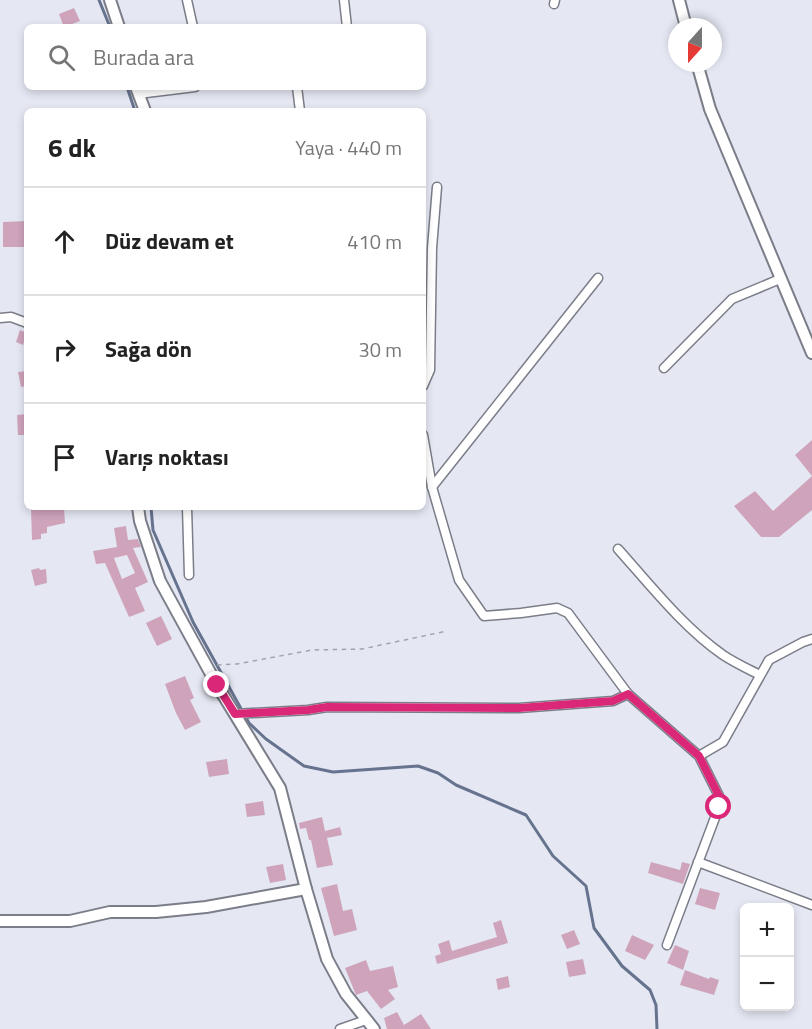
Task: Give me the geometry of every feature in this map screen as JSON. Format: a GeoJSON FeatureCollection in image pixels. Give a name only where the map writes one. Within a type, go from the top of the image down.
{"type":"FeatureCollection","features":[{"type":"Feature","properties":{"kind":"street"},"geometry":{"type":"LineString","coordinates":[[110,0],[118,24]]}},
{"type":"Feature","properties":{"kind":"street"},"geometry":{"type":"LineString","coordinates":[[186,0],[192,24]]}},
{"type":"Feature","properties":{"kind":"street"},"geometry":{"type":"LineString","coordinates":[[344,0],[347,24]]}},
{"type":"Feature","properties":{"kind":"street"},"geometry":{"type":"LineString","coordinates":[[679,0],[684,18]]}},
{"type":"Feature","properties":{"kind":"street"},"geometry":{"type":"LineString","coordinates":[[700,72],[710,109],[812,352]]}},
{"type":"Feature","properties":{"kind":"street"},"geometry":{"type":"LineString","coordinates":[[297,90],[300,108]]}},
{"type":"Feature","properties":{"kind":"street"},"geometry":{"type":"LineString","coordinates":[[137,91],[144,108]]}},
{"type":"Feature","properties":{"kind":"street"},"geometry":{"type":"LineString","coordinates":[[426,379],[430,370],[432,248],[437,187]]}},
{"type":"Feature","properties":{"kind":"street"},"geometry":{"type":"LineString","coordinates":[[432,487],[598,278]]}},
{"type":"Feature","properties":{"kind":"street"},"geometry":{"type":"LineString","coordinates":[[664,368],[732,299],[780,279]]}},
{"type":"Feature","properties":{"kind":"street"},"geometry":{"type":"LineString","coordinates":[[0,318],[11,317],[24,322]]}},
{"type":"Feature","properties":{"kind":"street"},"geometry":{"type":"LineString","coordinates":[[426,452],[432,487],[459,580],[484,616],[521,614],[557,608],[568,613],[628,694],[699,756],[719,796],[719,807],[667,945]]}},
{"type":"Feature","properties":{"kind":"street"},"geometry":{"type":"LineString","coordinates":[[138,510],[160,581],[235,714],[280,788],[306,890],[327,959],[346,994],[370,1024],[340,1029]]}},
{"type":"Feature","properties":{"kind":"street"},"geometry":{"type":"LineString","coordinates":[[188,510],[189,575]]}},
{"type":"Feature","properties":{"kind":"street"},"geometry":{"type":"LineString","coordinates":[[618,549],[670,607],[708,643],[725,656],[760,675]]}},
{"type":"Feature","properties":{"kind":"street"},"geometry":{"type":"LineString","coordinates":[[699,756],[723,742],[769,660],[812,639]]}},
{"type":"Feature","properties":{"kind":"street"},"geometry":{"type":"LineString","coordinates":[[235,714],[327,707],[519,708],[613,701],[628,694]]}},
{"type":"Feature","properties":{"kind":"street"},"geometry":{"type":"LineString","coordinates":[[698,862],[812,905]]}},
{"type":"Feature","properties":{"kind":"street"},"geometry":{"type":"LineString","coordinates":[[0,921],[70,921],[110,912],[156,912],[206,907],[306,890]]}},
{"type":"Feature","properties":{"kind":"path"},"geometry":{"type":"LineString","coordinates":[[213,665],[312,650],[362,649],[447,631]]}},
{"type":"Feature","properties":{"kind":"building"},"geometry":{"type":"Polygon","coordinates":[[[74,8],[80,21],[63,24],[59,14],[74,8]]]}},
{"type":"Feature","properties":{"kind":"building"},"geometry":{"type":"Polygon","coordinates":[[[24,221],[24,247],[3,247],[3,222],[24,221]]]}},
{"type":"Feature","properties":{"kind":"building"},"geometry":{"type":"Polygon","coordinates":[[[20,330],[24,332],[23,345],[16,342],[20,330]]]}},
{"type":"Feature","properties":{"kind":"building"},"geometry":{"type":"Polygon","coordinates":[[[24,371],[24,386],[21,387],[18,372],[24,371]]]}},
{"type":"Feature","properties":{"kind":"building"},"geometry":{"type":"Polygon","coordinates":[[[24,414],[24,435],[18,435],[17,415],[24,414]]]}},
{"type":"Feature","properties":{"kind":"building"},"geometry":{"type":"Polygon","coordinates":[[[812,440],[812,476],[795,455],[812,440]]]}},
{"type":"Feature","properties":{"kind":"building"},"geometry":{"type":"Polygon","coordinates":[[[812,476],[812,510],[779,537],[761,537],[734,506],[755,491],[773,511],[812,476]]]}},
{"type":"Feature","properties":{"kind":"building"},"geometry":{"type":"Polygon","coordinates":[[[31,510],[64,510],[65,523],[47,527],[47,533],[41,534],[41,539],[32,540],[31,510]]]}},
{"type":"Feature","properties":{"kind":"building"},"geometry":{"type":"Polygon","coordinates":[[[126,526],[128,540],[138,539],[141,547],[133,548],[148,582],[135,588],[145,611],[129,617],[105,563],[96,564],[93,551],[117,547],[114,528],[126,526]],[[127,555],[114,558],[122,579],[135,573],[127,555]]]}},
{"type":"Feature","properties":{"kind":"building"},"geometry":{"type":"Polygon","coordinates":[[[39,568],[40,570],[46,569],[47,583],[35,586],[31,570],[39,568]]]}},
{"type":"Feature","properties":{"kind":"building"},"geometry":{"type":"Polygon","coordinates":[[[161,616],[172,639],[157,646],[146,623],[161,616]]]}},
{"type":"Feature","properties":{"kind":"building"},"geometry":{"type":"Polygon","coordinates":[[[185,676],[194,698],[190,700],[201,722],[185,730],[165,684],[185,676]]]}},
{"type":"Feature","properties":{"kind":"building"},"geometry":{"type":"Polygon","coordinates":[[[227,759],[229,774],[209,777],[206,762],[227,759]]]}},
{"type":"Feature","properties":{"kind":"building"},"geometry":{"type":"Polygon","coordinates":[[[263,801],[265,815],[247,817],[245,804],[263,801]]]}},
{"type":"Feature","properties":{"kind":"building"},"geometry":{"type":"Polygon","coordinates":[[[322,817],[325,831],[340,827],[342,835],[327,838],[333,865],[317,868],[311,840],[309,840],[306,828],[300,829],[299,823],[322,817]]]}},
{"type":"Feature","properties":{"kind":"building"},"geometry":{"type":"Polygon","coordinates":[[[651,862],[680,870],[682,862],[690,864],[683,884],[648,873],[651,862]]]}},
{"type":"Feature","properties":{"kind":"building"},"geometry":{"type":"Polygon","coordinates":[[[283,864],[286,880],[270,883],[266,867],[283,864]]]}},
{"type":"Feature","properties":{"kind":"building"},"geometry":{"type":"Polygon","coordinates":[[[337,884],[343,911],[352,909],[357,930],[334,936],[321,888],[337,884]]]}},
{"type":"Feature","properties":{"kind":"building"},"geometry":{"type":"Polygon","coordinates":[[[700,888],[720,893],[715,910],[695,904],[700,888]]]}},
{"type":"Feature","properties":{"kind":"building"},"geometry":{"type":"Polygon","coordinates":[[[501,920],[508,943],[437,964],[435,956],[441,954],[438,944],[449,940],[452,951],[497,937],[493,923],[501,920]]]}},
{"type":"Feature","properties":{"kind":"building"},"geometry":{"type":"Polygon","coordinates":[[[574,930],[580,944],[567,949],[561,935],[574,930]]]}},
{"type":"Feature","properties":{"kind":"building"},"geometry":{"type":"Polygon","coordinates":[[[632,935],[654,945],[645,960],[625,951],[632,935]]]}},
{"type":"Feature","properties":{"kind":"building"},"geometry":{"type":"Polygon","coordinates":[[[675,945],[689,951],[683,970],[667,963],[675,945]]]}},
{"type":"Feature","properties":{"kind":"building"},"geometry":{"type":"Polygon","coordinates":[[[583,959],[586,974],[569,977],[566,962],[583,959]]]}},
{"type":"Feature","properties":{"kind":"building"},"geometry":{"type":"Polygon","coordinates":[[[366,960],[370,971],[393,966],[398,987],[388,990],[395,999],[381,1009],[367,991],[356,995],[345,968],[366,960]]]}},
{"type":"Feature","properties":{"kind":"building"},"geometry":{"type":"Polygon","coordinates":[[[685,970],[709,979],[710,977],[719,980],[714,995],[680,985],[685,970]]]}},
{"type":"Feature","properties":{"kind":"building"},"geometry":{"type":"Polygon","coordinates":[[[508,976],[510,987],[498,990],[496,979],[508,976]]]}},
{"type":"Feature","properties":{"kind":"building"},"geometry":{"type":"Polygon","coordinates":[[[397,1012],[404,1025],[421,1014],[431,1029],[387,1029],[384,1018],[397,1012]]]}},
{"type":"Feature","properties":{"kind":"waterway"},"geometry":{"type":"LineString","coordinates":[[99,0],[109,24]]}},
{"type":"Feature","properties":{"kind":"waterway"},"geometry":{"type":"LineString","coordinates":[[128,90],[134,108]]}},
{"type":"Feature","properties":{"kind":"waterway"},"geometry":{"type":"LineString","coordinates":[[151,510],[153,530],[193,622],[249,723],[266,739],[304,766],[333,772],[418,766],[438,773],[456,785],[526,815],[553,856],[586,886],[594,928],[622,966],[650,990],[656,1005],[657,1029]]}},
{"type":"Feature","properties":{"kind":"route"},"geometry":{"type":"LineString","coordinates":[[217,685],[235,714],[327,707],[487,709],[578,705],[613,701],[628,694],[699,756],[719,796],[719,807]]}}]}
